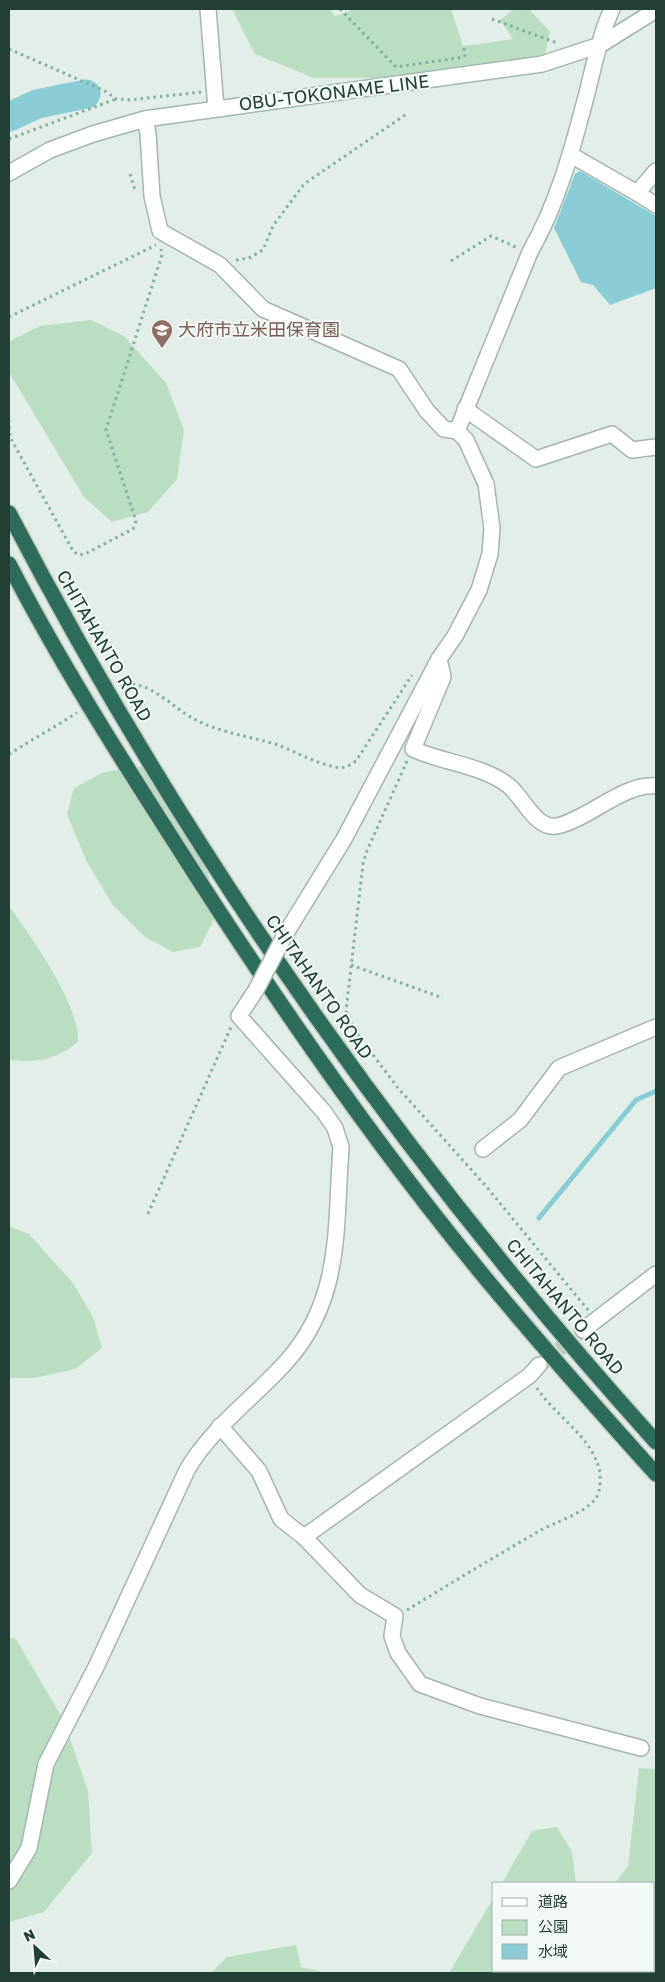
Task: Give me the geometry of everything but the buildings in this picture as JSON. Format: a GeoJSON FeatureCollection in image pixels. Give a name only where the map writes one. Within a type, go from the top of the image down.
{"type":"FeatureCollection","features":[{"type":"Feature","properties":{"kind":"highway","name":"CHITAHANTO ROAD"},"geometry":{"type":"LineString","coordinates":[[9,513],[85,653],[139,746],[221,878],[310,1009],[414,1152],[514,1277],[656,1442]]}},
{"type":"Feature","properties":{"kind":"highway"},"geometry":{"type":"LineString","coordinates":[[9,564],[60,657],[116,750],[292,1021],[397,1165],[496,1291],[656,1474]]}},
{"type":"Feature","properties":{"kind":"street"},"geometry":{"type":"LineString","coordinates":[[208,9],[216,108]]}},
{"type":"Feature","properties":{"kind":"street"},"geometry":{"type":"LineString","coordinates":[[457,431],[530,252],[540,236],[571,156],[600,44],[612,9]]}},
{"type":"Feature","properties":{"kind":"street","name":"OBU-TOKONAME LINE"},"geometry":{"type":"LineString","coordinates":[[9,173],[50,150],[93,134],[145,119],[542,64],[600,44],[656,10]]}},
{"type":"Feature","properties":{"kind":"street"},"geometry":{"type":"LineString","coordinates":[[9,1881],[29,1848],[46,1764],[97,1665],[187,1470],[198,1451],[220,1426],[286,1361],[306,1338],[316,1321],[327,1291],[333,1264],[341,1148],[335,1128],[324,1112],[239,1016],[256,990],[286,933],[344,838],[439,658],[455,636],[479,590],[490,554],[492,528],[486,484],[466,440],[457,431],[444,429],[426,411],[399,369],[263,309],[222,267],[160,231],[152,196],[148,134],[145,119]]}},
{"type":"Feature","properties":{"kind":"street"},"geometry":{"type":"LineString","coordinates":[[571,156],[656,205]]}},
{"type":"Feature","properties":{"kind":"street"},"geometry":{"type":"LineString","coordinates":[[637,193],[656,171]]}},
{"type":"Feature","properties":{"kind":"street"},"geometry":{"type":"LineString","coordinates":[[465,409],[536,459],[612,434],[632,450],[656,447]]}},
{"type":"Feature","properties":{"kind":"street"},"geometry":{"type":"LineString","coordinates":[[439,658],[443,677],[413,749],[483,773],[508,784],[539,820],[550,826],[565,823],[640,788],[656,786]]}},
{"type":"Feature","properties":{"kind":"street"},"geometry":{"type":"LineString","coordinates":[[483,1149],[520,1120],[559,1068],[656,1028]]}},
{"type":"Feature","properties":{"kind":"street"},"geometry":{"type":"LineString","coordinates":[[583,1330],[656,1274]]}},
{"type":"Feature","properties":{"kind":"street"},"geometry":{"type":"LineString","coordinates":[[304,1537],[534,1371]]}},
{"type":"Feature","properties":{"kind":"street"},"geometry":{"type":"LineString","coordinates":[[220,1426],[259,1471],[281,1519],[304,1537],[360,1595],[395,1616],[392,1636],[402,1659],[420,1684],[480,1706],[641,1748]]}},
{"type":"Feature","properties":{"kind":"path"},"geometry":{"type":"LineString","coordinates":[[340,9],[392,65],[464,57]]}},
{"type":"Feature","properties":{"kind":"path"},"geometry":{"type":"LineString","coordinates":[[492,19],[568,47],[571,54]]}},
{"type":"Feature","properties":{"kind":"path"},"geometry":{"type":"LineString","coordinates":[[9,49],[105,92],[116,99]]}},
{"type":"Feature","properties":{"kind":"path"},"geometry":{"type":"LineString","coordinates":[[9,139],[116,99],[130,100],[215,91]]}},
{"type":"Feature","properties":{"kind":"path"},"geometry":{"type":"LineString","coordinates":[[222,267],[231,260],[258,254],[262,250],[273,226],[304,184],[408,113]]}},
{"type":"Feature","properties":{"kind":"path"},"geometry":{"type":"LineString","coordinates":[[451,261],[491,236],[530,252]]}},
{"type":"Feature","properties":{"kind":"path"},"geometry":{"type":"LineString","coordinates":[[9,316],[161,242],[162,255],[106,430],[136,520],[133,529],[85,554],[78,555],[73,551],[10,437],[9,420]]}},
{"type":"Feature","properties":{"kind":"path"},"geometry":{"type":"LineString","coordinates":[[119,688],[133,684],[161,695],[193,719],[279,746],[336,767],[348,767],[356,761],[413,674]]}},
{"type":"Feature","properties":{"kind":"path"},"geometry":{"type":"LineString","coordinates":[[9,754],[78,713]]}},
{"type":"Feature","properties":{"kind":"path"},"geometry":{"type":"LineString","coordinates":[[413,749],[366,853],[360,878],[346,1011],[355,1031],[398,1088],[485,1185],[596,1319]]}},
{"type":"Feature","properties":{"kind":"path"},"geometry":{"type":"LineString","coordinates":[[351,965],[443,998]]}},
{"type":"Feature","properties":{"kind":"path"},"geometry":{"type":"LineString","coordinates":[[148,1214],[231,1026],[239,1016]]}},
{"type":"Feature","properties":{"kind":"path"},"geometry":{"type":"LineString","coordinates":[[395,1616],[543,1529],[589,1506],[597,1497],[599,1471],[591,1449],[579,1433],[556,1412],[534,1371]]}},
{"type":"Feature","properties":{"kind":"green space"},"geometry":{"type":"Polygon","coordinates":[[[232,9],[330,9],[335,16],[355,9],[451,9],[463,46],[513,39],[500,20],[514,9],[529,9],[550,32],[545,54],[382,78],[314,78],[255,54],[232,9]]]}},
{"type":"Feature","properties":{"kind":"green space"},"geometry":{"type":"Polygon","coordinates":[[[91,320],[124,336],[166,383],[184,430],[177,479],[148,512],[112,522],[84,497],[9,372],[10,341],[40,326],[91,320]]]}},
{"type":"Feature","properties":{"kind":"green space"},"geometry":{"type":"Polygon","coordinates":[[[158,764],[185,804],[209,877],[215,917],[200,947],[173,952],[145,937],[112,904],[86,860],[67,814],[74,788],[104,772],[158,764]]]}},
{"type":"Feature","properties":{"kind":"green space"},"geometry":{"type":"Polygon","coordinates":[[[9,906],[41,953],[63,991],[77,1027],[78,1042],[62,1053],[46,1059],[29,1061],[9,1060],[9,906]]]}},
{"type":"Feature","properties":{"kind":"green space"},"geometry":{"type":"Polygon","coordinates":[[[9,1226],[29,1234],[73,1283],[93,1317],[102,1348],[75,1369],[35,1378],[9,1378],[9,1226]]]}},
{"type":"Feature","properties":{"kind":"green space"},"geometry":{"type":"Polygon","coordinates":[[[9,1638],[16,1639],[64,1721],[88,1791],[92,1853],[44,1912],[9,1922],[9,1638]]]}},
{"type":"Feature","properties":{"kind":"green space"},"geometry":{"type":"Polygon","coordinates":[[[639,1768],[656,1769],[656,1973],[449,1973],[492,1900],[492,1972],[655,1972],[655,1882],[616,1882],[628,1866],[639,1768]]]}},
{"type":"Feature","properties":{"kind":"green space"},"geometry":{"type":"Polygon","coordinates":[[[557,1827],[572,1852],[576,1882],[503,1882],[532,1831],[557,1827]]]}},
{"type":"Feature","properties":{"kind":"green space"},"geometry":{"type":"Polygon","coordinates":[[[296,1945],[301,1967],[326,1973],[211,1973],[227,1957],[296,1945]]]}},
{"type":"Feature","properties":{"kind":"water"},"geometry":{"type":"Polygon","coordinates":[[[580,171],[656,216],[656,288],[610,305],[593,285],[581,282],[554,228],[575,174],[580,171]]]}},
{"type":"Feature","properties":{"kind":"waterway"},"geometry":{"type":"LineString","coordinates":[[9,117],[37,104],[86,94]]}},
{"type":"Feature","properties":{"kind":"waterway"},"geometry":{"type":"LineString","coordinates":[[539,1218],[636,1100],[656,1091]]}},
{"type":"Feature","properties":{"kind":"tunnel"},"geometry":{"type":"LineString","coordinates":[[541,1364],[583,1330]]}},
{"type":"Feature","properties":{"kind":"place","name":"大府市立米田保育園"},"geometry":{"type":"Point","coordinates":[162,349]}}]}
